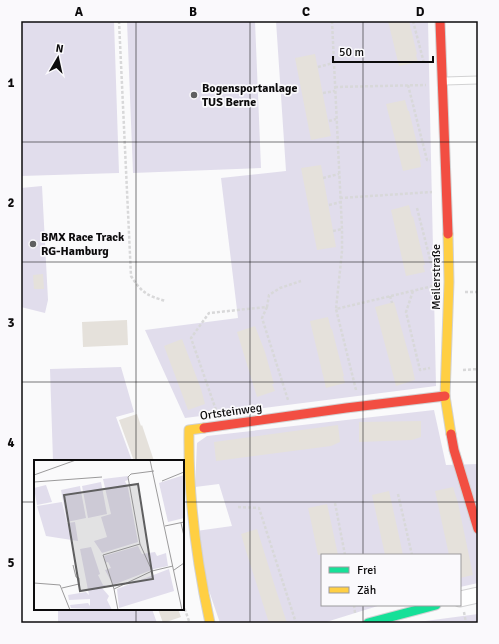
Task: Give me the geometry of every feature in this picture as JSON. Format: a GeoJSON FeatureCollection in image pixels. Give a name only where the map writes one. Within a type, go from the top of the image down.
{"type":"FeatureCollection","features":[{"type":"Feature","properties":{"kind":"street","name":"Meilerstraße"},"geometry":{"type":"LineString","coordinates":[[440,21],[446,159],[449,282],[445,396],[454,450],[478,529]]}},
{"type":"Feature","properties":{"kind":"street","name":"Ortsteinweg"},"geometry":{"type":"LineString","coordinates":[[210,623],[204,600],[193,519],[188,453],[189,430],[360,406],[445,396]]}},
{"type":"Feature","properties":{"kind":"street"},"geometry":{"type":"LineString","coordinates":[[461,599],[478,595]]}},
{"type":"Feature","properties":{"kind":"street"},"geometry":{"type":"LineString","coordinates":[[368,623],[432,606]]}},
{"type":"Feature","properties":{"kind":"lane"},"geometry":{"type":"LineString","coordinates":[[442,83],[478,80]]}},
{"type":"Feature","properties":{"kind":"path"},"geometry":{"type":"LineString","coordinates":[[119,21],[131,276],[139,289],[155,298],[166,301]]}},
{"type":"Feature","properties":{"kind":"path"},"geometry":{"type":"LineString","coordinates":[[332,21],[342,229],[342,251],[336,309],[360,406]]}},
{"type":"Feature","properties":{"kind":"path"},"geometry":{"type":"LineString","coordinates":[[414,21],[424,63]]}},
{"type":"Feature","properties":{"kind":"path"},"geometry":{"type":"LineString","coordinates":[[318,67],[333,63]]}},
{"type":"Feature","properties":{"kind":"path"},"geometry":{"type":"LineString","coordinates":[[323,93],[335,89],[442,83]]}},
{"type":"Feature","properties":{"kind":"path"},"geometry":{"type":"LineString","coordinates":[[408,85],[427,160],[446,159]]}},
{"type":"Feature","properties":{"kind":"path"},"geometry":{"type":"LineString","coordinates":[[329,121],[336,119]]}},
{"type":"Feature","properties":{"kind":"path"},"geometry":{"type":"LineString","coordinates":[[323,178],[339,174]]}},
{"type":"Feature","properties":{"kind":"path"},"geometry":{"type":"LineString","coordinates":[[328,206],[340,200],[446,191]]}},
{"type":"Feature","properties":{"kind":"path"},"geometry":{"type":"LineString","coordinates":[[417,208],[432,270]]}},
{"type":"Feature","properties":{"kind":"path"},"geometry":{"type":"LineString","coordinates":[[333,231],[342,229]]}},
{"type":"Feature","properties":{"kind":"path"},"geometry":{"type":"LineString","coordinates":[[293,415],[262,318],[267,307],[269,295],[280,288],[301,281]]}},
{"type":"Feature","properties":{"kind":"path"},"geometry":{"type":"LineString","coordinates":[[336,309],[449,282]]}},
{"type":"Feature","properties":{"kind":"path"},"geometry":{"type":"LineString","coordinates":[[413,291],[406,312],[420,370],[446,365]]}},
{"type":"Feature","properties":{"kind":"path"},"geometry":{"type":"LineString","coordinates":[[390,296],[392,303]]}},
{"type":"Feature","properties":{"kind":"path"},"geometry":{"type":"LineString","coordinates":[[221,426],[191,338],[208,313],[267,307]]}},
{"type":"Feature","properties":{"kind":"path"},"geometry":{"type":"LineString","coordinates":[[398,494],[412,554]]}},
{"type":"Feature","properties":{"kind":"path"},"geometry":{"type":"LineString","coordinates":[[335,503],[345,554]]}},
{"type":"Feature","properties":{"kind":"path"},"geometry":{"type":"LineString","coordinates":[[238,507],[260,508],[296,623]]}},
{"type":"Feature","properties":{"kind":"path"},"geometry":{"type":"LineString","coordinates":[[184,607],[189,621],[188,623]]}},
{"type":"Feature","properties":{"kind":"shaded area"},"geometry":{"type":"Polygon","coordinates":[[[21,21],[114,21],[119,173],[21,176],[21,21]]]}},
{"type":"Feature","properties":{"kind":"shaded area","name":"Bogensportanlage TUS Berne"},"geometry":{"type":"Polygon","coordinates":[[[127,21],[255,21],[261,168],[133,173],[127,21]]]}},
{"type":"Feature","properties":{"kind":"shaded area"},"geometry":{"type":"Polygon","coordinates":[[[276,21],[428,21],[436,386],[185,418],[145,330],[238,318],[221,178],[286,171],[276,21]]]}},
{"type":"Feature","properties":{"kind":"shaded area","name":"BMX Race Track RG-Hamburg"},"geometry":{"type":"Polygon","coordinates":[[[42,186],[48,300],[45,313],[21,307],[21,188],[42,186]]]}},
{"type":"Feature","properties":{"kind":"shaded area"},"geometry":{"type":"Polygon","coordinates":[[[121,367],[134,412],[116,417],[132,460],[53,460],[50,369],[121,367]]]}},
{"type":"Feature","properties":{"kind":"shaded area"},"geometry":{"type":"Polygon","coordinates":[[[434,410],[446,465],[478,464],[478,583],[461,587],[461,554],[321,554],[321,606],[378,606],[323,623],[220,623],[189,532],[232,526],[219,484],[195,487],[197,443],[207,436],[434,410]]]}},
{"type":"Feature","properties":{"kind":"shaded area"},"geometry":{"type":"Polygon","coordinates":[[[58,610],[152,610],[157,623],[58,623],[58,610]]]}},
{"type":"Feature","properties":{"kind":"shaded area"},"geometry":{"type":"Polygon","coordinates":[[[478,614],[478,623],[413,623],[418,622],[478,614]]]}},
{"type":"Feature","properties":{"kind":"building"},"geometry":{"type":"Polygon","coordinates":[[[388,21],[409,21],[418,62],[399,66],[388,21]]]}},
{"type":"Feature","properties":{"kind":"building"},"geometry":{"type":"Polygon","coordinates":[[[315,54],[331,136],[311,140],[295,58],[315,54]]]}},
{"type":"Feature","properties":{"kind":"building"},"geometry":{"type":"Polygon","coordinates":[[[405,100],[421,160],[421,167],[403,171],[386,104],[405,100]]]}},
{"type":"Feature","properties":{"kind":"building"},"geometry":{"type":"Polygon","coordinates":[[[321,165],[336,247],[317,250],[301,168],[321,165]]]}},
{"type":"Feature","properties":{"kind":"building"},"geometry":{"type":"Polygon","coordinates":[[[409,205],[425,265],[423,265],[425,272],[406,276],[391,210],[409,205]]]}},
{"type":"Feature","properties":{"kind":"building"},"geometry":{"type":"Polygon","coordinates":[[[43,274],[44,289],[34,289],[33,275],[43,274]]]}},
{"type":"Feature","properties":{"kind":"building"},"geometry":{"type":"Polygon","coordinates":[[[394,302],[415,380],[396,386],[375,307],[394,302]]]}},
{"type":"Feature","properties":{"kind":"building"},"geometry":{"type":"Polygon","coordinates":[[[328,317],[345,383],[326,388],[310,321],[328,317]]]}},
{"type":"Feature","properties":{"kind":"building"},"geometry":{"type":"Polygon","coordinates":[[[127,320],[128,345],[83,347],[82,322],[127,320]]]}},
{"type":"Feature","properties":{"kind":"building"},"geometry":{"type":"Polygon","coordinates":[[[255,326],[265,352],[275,391],[257,397],[237,332],[255,326]]]}},
{"type":"Feature","properties":{"kind":"building"},"geometry":{"type":"Polygon","coordinates":[[[182,339],[201,389],[205,404],[188,410],[164,346],[182,339]]]}},
{"type":"Feature","properties":{"kind":"building"},"geometry":{"type":"Polygon","coordinates":[[[137,414],[154,460],[134,460],[119,420],[137,414]]]}},
{"type":"Feature","properties":{"kind":"building"},"geometry":{"type":"Polygon","coordinates":[[[421,421],[421,437],[412,440],[359,442],[359,422],[421,421]]]}},
{"type":"Feature","properties":{"kind":"building"},"geometry":{"type":"Polygon","coordinates":[[[338,425],[340,442],[331,446],[216,461],[214,442],[338,425]]]}},
{"type":"Feature","properties":{"kind":"building"},"geometry":{"type":"Polygon","coordinates":[[[453,487],[458,503],[473,575],[461,578],[461,554],[449,554],[435,491],[453,487]]]}},
{"type":"Feature","properties":{"kind":"building"},"geometry":{"type":"Polygon","coordinates":[[[389,491],[403,554],[385,554],[372,495],[389,491]]]}},
{"type":"Feature","properties":{"kind":"building"},"geometry":{"type":"Polygon","coordinates":[[[327,504],[338,554],[318,555],[308,508],[327,504]]]}},
{"type":"Feature","properties":{"kind":"building"},"geometry":{"type":"Polygon","coordinates":[[[257,529],[287,623],[269,623],[246,551],[241,534],[257,529]]]}},
{"type":"Feature","properties":{"kind":"building"},"geometry":{"type":"Polygon","coordinates":[[[158,610],[178,610],[181,617],[163,623],[158,610]]]}},
{"type":"Feature","properties":{"kind":"traffic: fast"},"geometry":{"type":"LineString","coordinates":[[368,623],[432,606]]}},
{"type":"Feature","properties":{"kind":"traffic: slow"},"geometry":{"type":"LineString","coordinates":[[448,234],[449,282],[445,396],[451,434]]}},
{"type":"Feature","properties":{"kind":"traffic: slow"},"geometry":{"type":"LineString","coordinates":[[204,428],[189,430],[189,454],[194,527],[210,623]]}},
{"type":"Feature","properties":{"kind":"traffic: jam"},"geometry":{"type":"LineString","coordinates":[[440,21],[448,234]]}},
{"type":"Feature","properties":{"kind":"traffic: jam"},"geometry":{"type":"LineString","coordinates":[[204,428],[445,396]]}},
{"type":"Feature","properties":{"kind":"traffic: jam"},"geometry":{"type":"LineString","coordinates":[[451,434],[454,450],[478,529]]}},
{"type":"Feature","properties":{"kind":"place","name":"Bogensportanlage TUS Berne"},"geometry":{"type":"Point","coordinates":[194,95]}},
{"type":"Feature","properties":{"kind":"place","name":"BMX Race Track RG-Hamburg"},"geometry":{"type":"Point","coordinates":[33,244]}}]}
